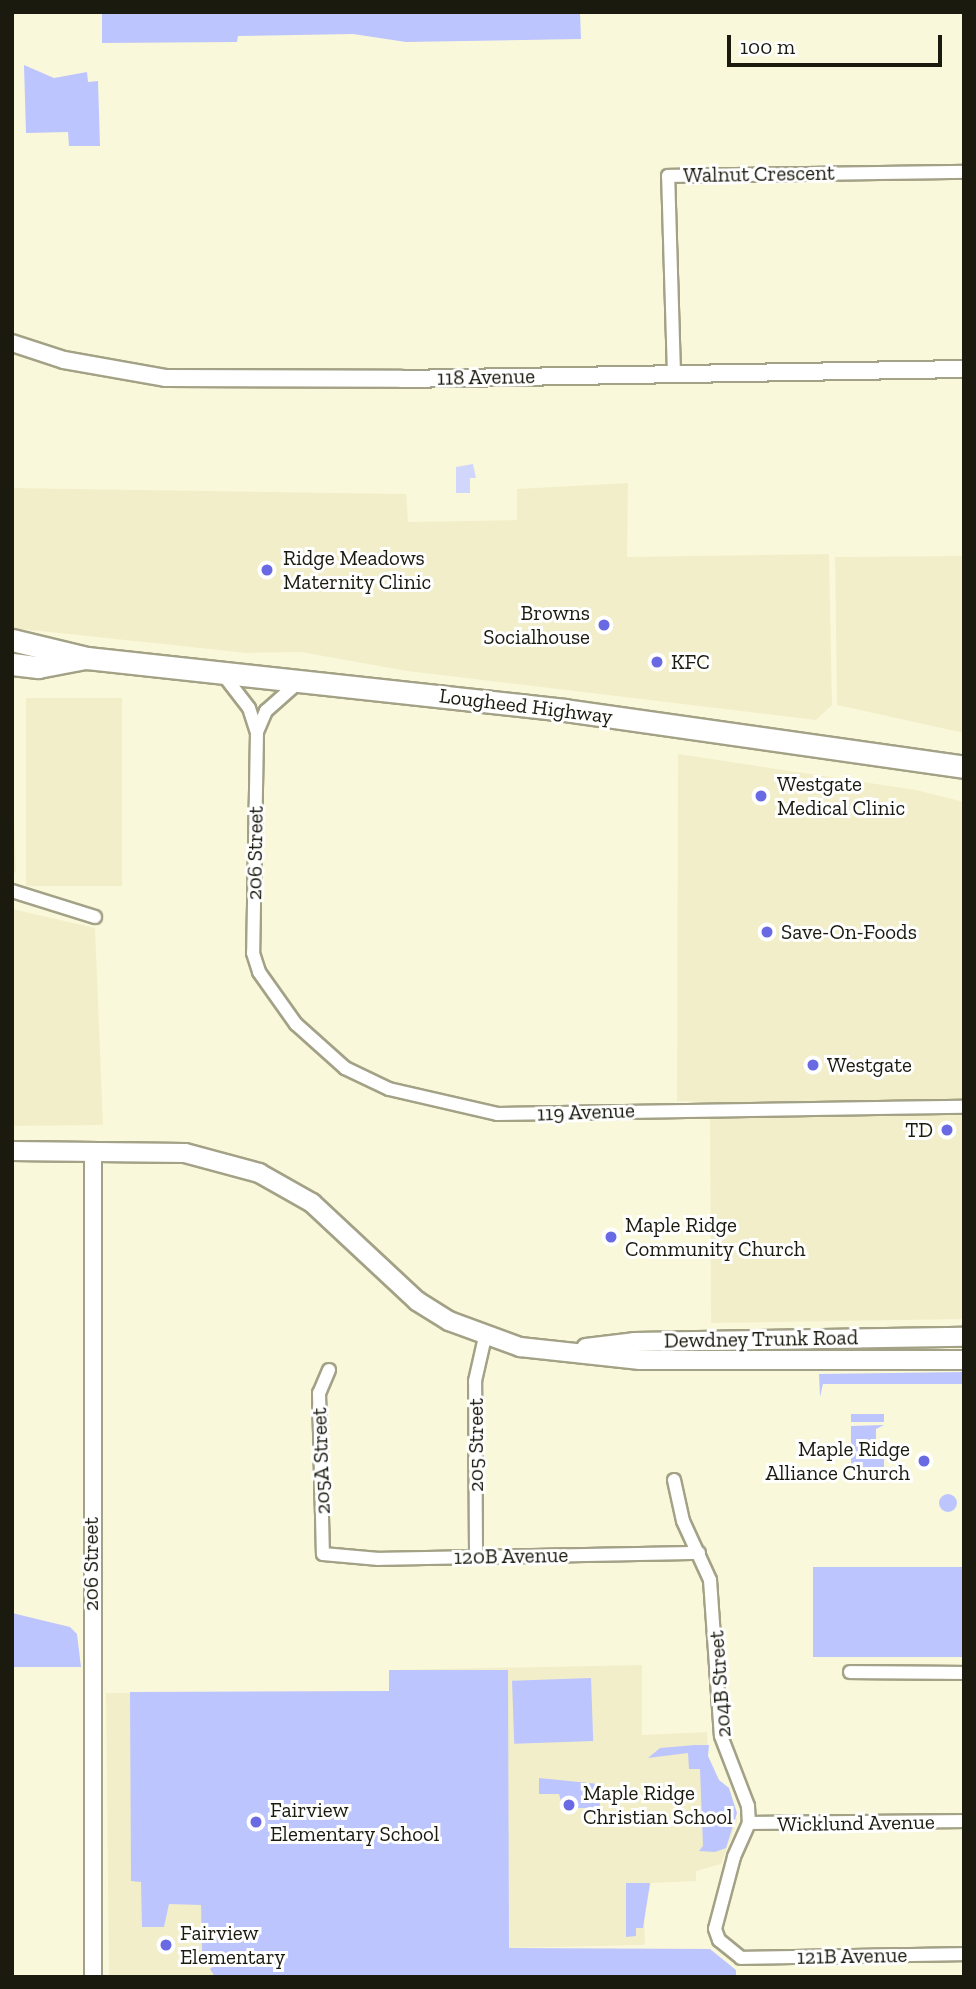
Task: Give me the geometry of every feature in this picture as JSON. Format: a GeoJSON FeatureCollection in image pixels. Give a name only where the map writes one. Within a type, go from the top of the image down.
{"type":"FeatureCollection","features":[{"type":"Feature","properties":{"kind":"highway","name":"Lougheed Highway"},"geometry":{"type":"LineString","coordinates":[[12,640],[87,658],[302,679],[826,744],[964,766]]}},
{"type":"Feature","properties":{"kind":"highway","name":"Lougheed Highway"},"geometry":{"type":"LineString","coordinates":[[12,664],[38,667],[87,658]]}},
{"type":"Feature","properties":{"kind":"main road","name":"Dewdney Trunk Road"},"geometry":{"type":"LineString","coordinates":[[12,1151],[185,1153],[258,1173],[312,1203],[417,1301],[485,1337],[559,1352],[639,1360],[964,1360]]}},
{"type":"Feature","properties":{"kind":"main road","name":"Dewdney Trunk Road"},"geometry":{"type":"LineString","coordinates":[[559,1352],[634,1342],[964,1337]]}},
{"type":"Feature","properties":{"kind":"street","name":"Walnut Crescent"},"geometry":{"type":"LineString","coordinates":[[674,373],[668,176],[964,172]]}},
{"type":"Feature","properties":{"kind":"street","name":"118 Avenue"},"geometry":{"type":"LineString","coordinates":[[12,343],[86,365],[166,378],[964,369]]}},
{"type":"Feature","properties":{"kind":"street","name":"206 Street"},"geometry":{"type":"LineString","coordinates":[[219,670],[249,708],[257,732],[253,953],[259,972]]}},
{"type":"Feature","properties":{"kind":"street"},"geometry":{"type":"LineString","coordinates":[[257,732],[267,711],[302,679]]}},
{"type":"Feature","properties":{"kind":"street"},"geometry":{"type":"LineString","coordinates":[[12,891],[95,917]]}},
{"type":"Feature","properties":{"kind":"street","name":"119 Avenue"},"geometry":{"type":"LineString","coordinates":[[259,972],[296,1024],[345,1068],[389,1089],[471,1111],[534,1114],[964,1107]]}},
{"type":"Feature","properties":{"kind":"street","name":"206 Street"},"geometry":{"type":"LineString","coordinates":[[93,1151],[93,1977]]}},
{"type":"Feature","properties":{"kind":"street","name":"205 Street"},"geometry":{"type":"LineString","coordinates":[[476,1554],[475,1381],[485,1337]]}},
{"type":"Feature","properties":{"kind":"street","name":"205A Street"},"geometry":{"type":"LineString","coordinates":[[323,1554],[319,1393],[329,1370]]}},
{"type":"Feature","properties":{"kind":"street","name":"204B Street"},"geometry":{"type":"LineString","coordinates":[[674,1480],[683,1521],[699,1553],[715,1606],[721,1736],[747,1804],[749,1823]]}},
{"type":"Feature","properties":{"kind":"street","name":"120B Avenue"},"geometry":{"type":"LineString","coordinates":[[323,1554],[379,1559],[476,1554],[699,1553]]}},
{"type":"Feature","properties":{"kind":"street"},"geometry":{"type":"LineString","coordinates":[[850,1672],[964,1673]]}},
{"type":"Feature","properties":{"kind":"street","name":"Wicklund Avenue"},"geometry":{"type":"LineString","coordinates":[[749,1823],[964,1821]]}},
{"type":"Feature","properties":{"kind":"street","name":"121B Avenue"},"geometry":{"type":"LineString","coordinates":[[749,1823],[734,1857],[715,1929],[727,1951],[741,1958],[964,1954]]}},
{"type":"Feature","properties":{"kind":"shaded area"},"geometry":{"type":"Polygon","coordinates":[[[102,12],[580,12],[581,39],[406,42],[353,34],[238,36],[237,42],[102,43],[102,12]]]}},
{"type":"Feature","properties":{"kind":"shaded area"},"geometry":{"type":"Polygon","coordinates":[[[24,65],[54,78],[87,72],[88,82],[98,81],[100,146],[69,146],[68,132],[26,133],[24,65]]]}},
{"type":"Feature","properties":{"kind":"shaded area"},"geometry":{"type":"Polygon","coordinates":[[[473,464],[476,478],[470,478],[470,493],[456,493],[456,467],[473,464]]]}},
{"type":"Feature","properties":{"kind":"shaded area"},"geometry":{"type":"Polygon","coordinates":[[[628,483],[627,557],[829,554],[832,705],[816,720],[407,671],[301,652],[247,653],[12,628],[12,488],[406,494],[408,522],[517,520],[517,489],[628,483]]]}},
{"type":"Feature","properties":{"kind":"shaded area"},"geometry":{"type":"Polygon","coordinates":[[[964,556],[964,733],[837,705],[835,557],[964,556]]]}},
{"type":"Feature","properties":{"kind":"shaded area"},"geometry":{"type":"Polygon","coordinates":[[[26,698],[122,698],[122,886],[26,886],[26,698]]]}},
{"type":"Feature","properties":{"kind":"shaded area"},"geometry":{"type":"Polygon","coordinates":[[[12,754],[16,873],[12,871],[12,754]]]}},
{"type":"Feature","properties":{"kind":"shaded area"},"geometry":{"type":"Polygon","coordinates":[[[678,754],[916,790],[964,802],[964,1319],[711,1323],[710,1102],[677,1101],[678,754]]]}},
{"type":"Feature","properties":{"kind":"shaded area"},"geometry":{"type":"Polygon","coordinates":[[[12,909],[95,928],[103,1125],[12,1126],[12,909]]]}},
{"type":"Feature","properties":{"kind":"shaded area"},"geometry":{"type":"Polygon","coordinates":[[[964,1372],[964,1384],[823,1384],[820,1397],[819,1374],[964,1372]]]}},
{"type":"Feature","properties":{"kind":"shaded area"},"geometry":{"type":"Polygon","coordinates":[[[851,1414],[884,1414],[884,1422],[851,1422],[851,1414]]]}},
{"type":"Feature","properties":{"kind":"shaded area"},"geometry":{"type":"Polygon","coordinates":[[[884,1425],[876,1429],[876,1453],[884,1453],[884,1468],[851,1468],[851,1426],[884,1425]]]}},
{"type":"Feature","properties":{"kind":"shaded area"},"geometry":{"type":"Polygon","coordinates":[[[948,1494],[954,1497],[957,1503],[954,1509],[948,1512],[942,1509],[939,1503],[942,1497],[948,1494]]]}},
{"type":"Feature","properties":{"kind":"shaded area"},"geometry":{"type":"Polygon","coordinates":[[[813,1567],[964,1567],[964,1657],[813,1657],[813,1567]]]}},
{"type":"Feature","properties":{"kind":"shaded area"},"geometry":{"type":"Polygon","coordinates":[[[12,1613],[70,1627],[77,1634],[81,1667],[12,1667],[12,1613]]]}},
{"type":"Feature","properties":{"kind":"shaded area"},"geometry":{"type":"Polygon","coordinates":[[[642,1665],[642,1735],[707,1732],[708,1756],[719,1780],[729,1788],[737,1821],[721,1864],[696,1871],[696,1881],[651,1883],[644,1917],[645,1945],[509,1948],[406,1977],[109,1977],[106,1693],[389,1691],[389,1670],[642,1665]]]}},
{"type":"Feature","properties":{"kind":"shaded area","name":"Fairview Elementary School"},"geometry":{"type":"Polygon","coordinates":[[[389,1670],[508,1670],[509,1948],[710,1949],[736,1970],[736,1977],[215,1977],[210,1969],[221,1961],[202,1952],[201,1905],[169,1904],[164,1927],[142,1927],[141,1882],[131,1881],[130,1692],[389,1691],[389,1670]]]}},
{"type":"Feature","properties":{"kind":"shaded area"},"geometry":{"type":"Polygon","coordinates":[[[591,1678],[593,1741],[514,1744],[512,1681],[591,1678]]]}},
{"type":"Feature","properties":{"kind":"shaded area"},"geometry":{"type":"Polygon","coordinates":[[[709,1745],[708,1756],[719,1780],[729,1788],[737,1813],[726,1848],[715,1852],[699,1851],[703,1846],[700,1769],[689,1769],[688,1753],[648,1758],[660,1748],[709,1745]]]}},
{"type":"Feature","properties":{"kind":"shaded area"},"geometry":{"type":"Polygon","coordinates":[[[539,1778],[599,1784],[600,1808],[563,1808],[559,1794],[539,1794],[539,1778]]]}},
{"type":"Feature","properties":{"kind":"shaded area"},"geometry":{"type":"Polygon","coordinates":[[[626,1883],[650,1883],[643,1928],[636,1928],[636,1936],[626,1937],[626,1883]]]}},
{"type":"Feature","properties":{"kind":"place","name":"Ridge Meadows Maternity Clinic"},"geometry":{"type":"Point","coordinates":[267,570]}},
{"type":"Feature","properties":{"kind":"place","name":"Browns Socialhouse"},"geometry":{"type":"Point","coordinates":[604,625]}},
{"type":"Feature","properties":{"kind":"place","name":"KFC"},"geometry":{"type":"Point","coordinates":[657,662]}},
{"type":"Feature","properties":{"kind":"place","name":"Westgate Medical Clinic"},"geometry":{"type":"Point","coordinates":[761,796]}},
{"type":"Feature","properties":{"kind":"place","name":"Save-On-Foods"},"geometry":{"type":"Point","coordinates":[767,932]}},
{"type":"Feature","properties":{"kind":"place","name":"Westgate"},"geometry":{"type":"Point","coordinates":[813,1065]}},
{"type":"Feature","properties":{"kind":"place","name":"TD"},"geometry":{"type":"Point","coordinates":[947,1130]}},
{"type":"Feature","properties":{"kind":"place","name":"Maple Ridge Community Church"},"geometry":{"type":"Point","coordinates":[611,1237]}},
{"type":"Feature","properties":{"kind":"place","name":"Maple Ridge Alliance Church"},"geometry":{"type":"Point","coordinates":[924,1461]}},
{"type":"Feature","properties":{"kind":"place","name":"Maple Ridge Christian School"},"geometry":{"type":"Point","coordinates":[569,1805]}},
{"type":"Feature","properties":{"kind":"place","name":"Fairview Elementary School"},"geometry":{"type":"Point","coordinates":[256,1822]}},
{"type":"Feature","properties":{"kind":"place","name":"Fairview Elementary"},"geometry":{"type":"Point","coordinates":[166,1945]}}]}
